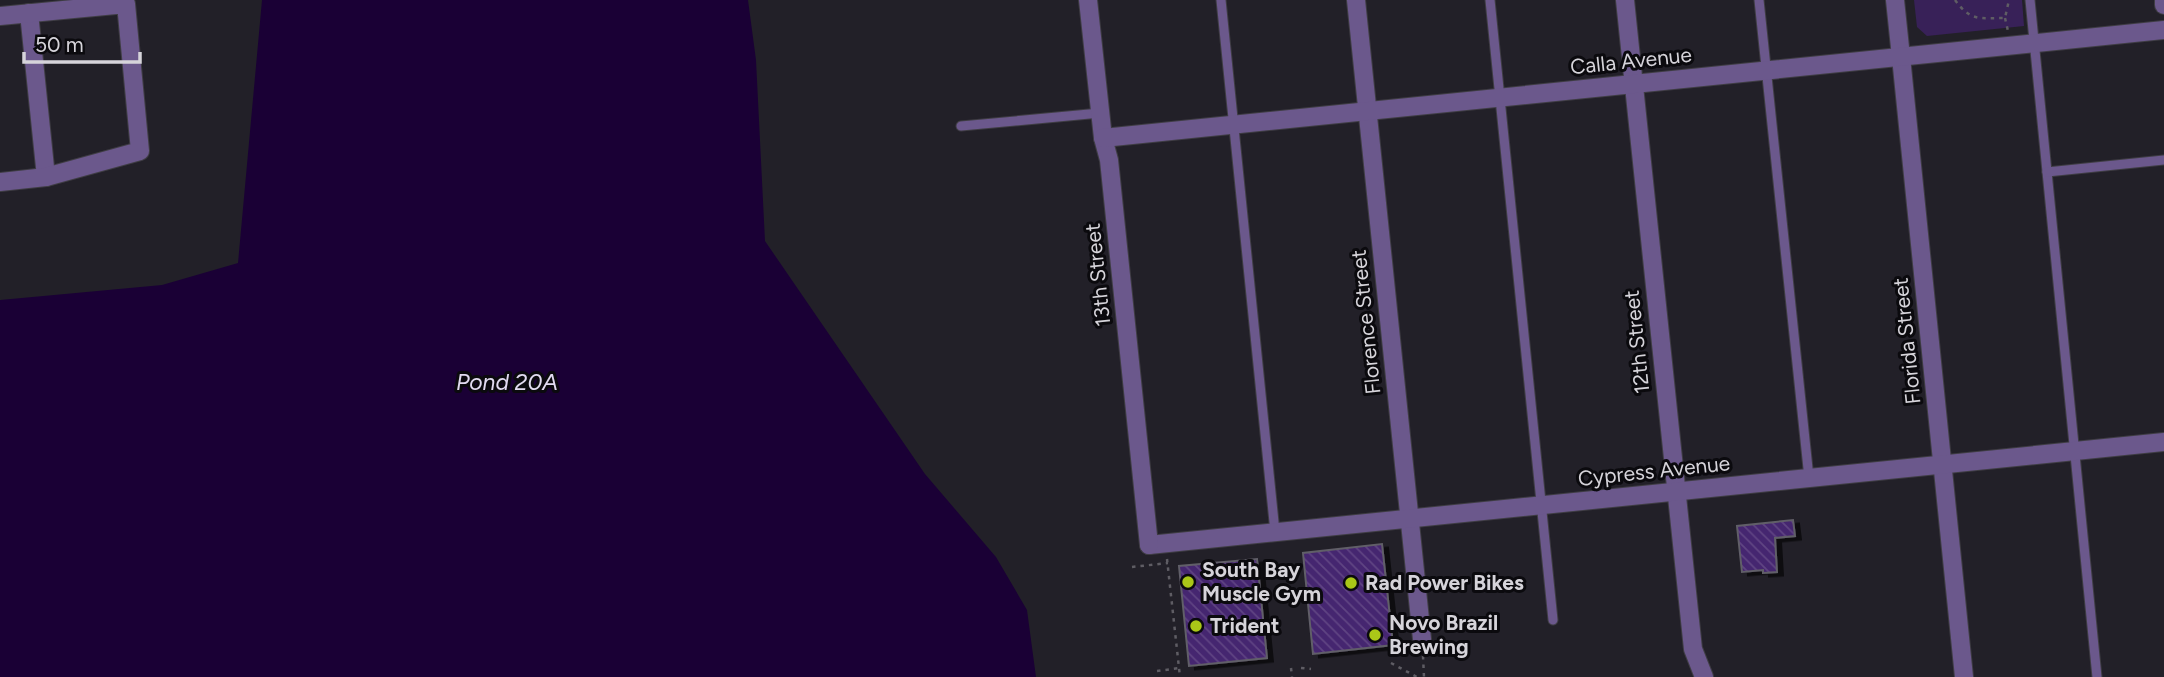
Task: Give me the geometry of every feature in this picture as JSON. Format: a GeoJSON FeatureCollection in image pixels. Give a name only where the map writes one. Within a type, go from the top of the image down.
{"type":"FeatureCollection","features":[{"type":"Feature","properties":{"kind":"street","name":"13th Street"},"geometry":{"type":"LineString","coordinates":[[1088,0],[1103,138],[1109,160],[1149,545]]}},
{"type":"Feature","properties":{"kind":"street","name":"Florence Street"},"geometry":{"type":"LineString","coordinates":[[1356,0],[1422,642]]}},
{"type":"Feature","properties":{"kind":"street","name":"12th Street"},"geometry":{"type":"LineString","coordinates":[[1625,0],[1693,649],[1704,677]]}},
{"type":"Feature","properties":{"kind":"street","name":"Florida Street"},"geometry":{"type":"LineString","coordinates":[[1895,0],[1964,677]]}},
{"type":"Feature","properties":{"kind":"street"},"geometry":{"type":"LineString","coordinates":[[0,16],[126,2],[140,151],[46,177],[0,182]]}},
{"type":"Feature","properties":{"kind":"street"},"geometry":{"type":"LineString","coordinates":[[29,13],[46,177]]}},
{"type":"Feature","properties":{"kind":"street","name":"Calla Avenue"},"geometry":{"type":"LineString","coordinates":[[1103,138],[2164,30]]}},
{"type":"Feature","properties":{"kind":"street","name":"Cypress Avenue"},"geometry":{"type":"LineString","coordinates":[[1149,545],[2164,442]]}},
{"type":"Feature","properties":{"kind":"lane"},"geometry":{"type":"LineString","coordinates":[[1221,0],[1275,532]]}},
{"type":"Feature","properties":{"kind":"lane"},"geometry":{"type":"LineString","coordinates":[[1490,0],[1553,620]]}},
{"type":"Feature","properties":{"kind":"lane"},"geometry":{"type":"LineString","coordinates":[[1759,0],[1809,478]]}},
{"type":"Feature","properties":{"kind":"lane"},"geometry":{"type":"LineString","coordinates":[[2031,0],[2097,677]]}},
{"type":"Feature","properties":{"kind":"lane"},"geometry":{"type":"LineString","coordinates":[[961,125],[1100,113]]}},
{"type":"Feature","properties":{"kind":"lane"},"geometry":{"type":"LineString","coordinates":[[2047,172],[2164,160]]}},
{"type":"Feature","properties":{"kind":"path"},"geometry":{"type":"LineString","coordinates":[[1955,0],[1965,13],[1977,18],[2005,18]]}},
{"type":"Feature","properties":{"kind":"path"},"geometry":{"type":"LineString","coordinates":[[2008,32],[2005,18],[2009,0]]}},
{"type":"Feature","properties":{"kind":"path"},"geometry":{"type":"LineString","coordinates":[[1166,553],[1180,677]]}},
{"type":"Feature","properties":{"kind":"path"},"geometry":{"type":"LineString","coordinates":[[1132,567],[1168,563]]}},
{"type":"Feature","properties":{"kind":"path"},"geometry":{"type":"LineString","coordinates":[[1422,642],[1424,677]]}},
{"type":"Feature","properties":{"kind":"path"},"geometry":{"type":"LineString","coordinates":[[1391,663],[1417,677]]}},
{"type":"Feature","properties":{"kind":"path"},"geometry":{"type":"LineString","coordinates":[[1157,671],[1180,668]]}},
{"type":"Feature","properties":{"kind":"path"},"geometry":{"type":"LineString","coordinates":[[1292,668],[1292,677]]}},
{"type":"Feature","properties":{"kind":"path"},"geometry":{"type":"LineString","coordinates":[[1301,668],[1311,669]]}},
{"type":"Feature","properties":{"kind":"shaded area"},"geometry":{"type":"Polygon","coordinates":[[[1914,0],[2022,0],[2024,26],[1927,36],[1917,27],[1914,0]]]}},
{"type":"Feature","properties":{"kind":"water","name":"Pond 20A"},"geometry":{"type":"Polygon","coordinates":[[[262,0],[748,0],[756,60],[765,241],[925,474],[996,557],[1027,610],[1036,677],[0,677],[0,300],[162,285],[238,263],[262,0]]]}},
{"type":"Feature","properties":{"kind":"building"},"geometry":{"type":"Polygon","coordinates":[[[1793,520],[1795,536],[1775,538],[1777,572],[1742,572],[1737,526],[1793,520]]]}},
{"type":"Feature","properties":{"kind":"building"},"geometry":{"type":"Polygon","coordinates":[[[1382,544],[1393,645],[1313,654],[1303,553],[1382,544]]]}},
{"type":"Feature","properties":{"kind":"building"},"geometry":{"type":"Polygon","coordinates":[[[1257,559],[1267,658],[1189,666],[1179,566],[1257,559]]]}},
{"type":"Feature","properties":{"kind":"place","name":"South Bay Muscle Gym"},"geometry":{"type":"Point","coordinates":[1188,582]}},
{"type":"Feature","properties":{"kind":"place","name":"Rad Power Bikes"},"geometry":{"type":"Point","coordinates":[1351,583]}},
{"type":"Feature","properties":{"kind":"place","name":"Trident"},"geometry":{"type":"Point","coordinates":[1196,626]}},
{"type":"Feature","properties":{"kind":"place","name":"Novo Brazil Brewing"},"geometry":{"type":"Point","coordinates":[1375,635]}}]}
